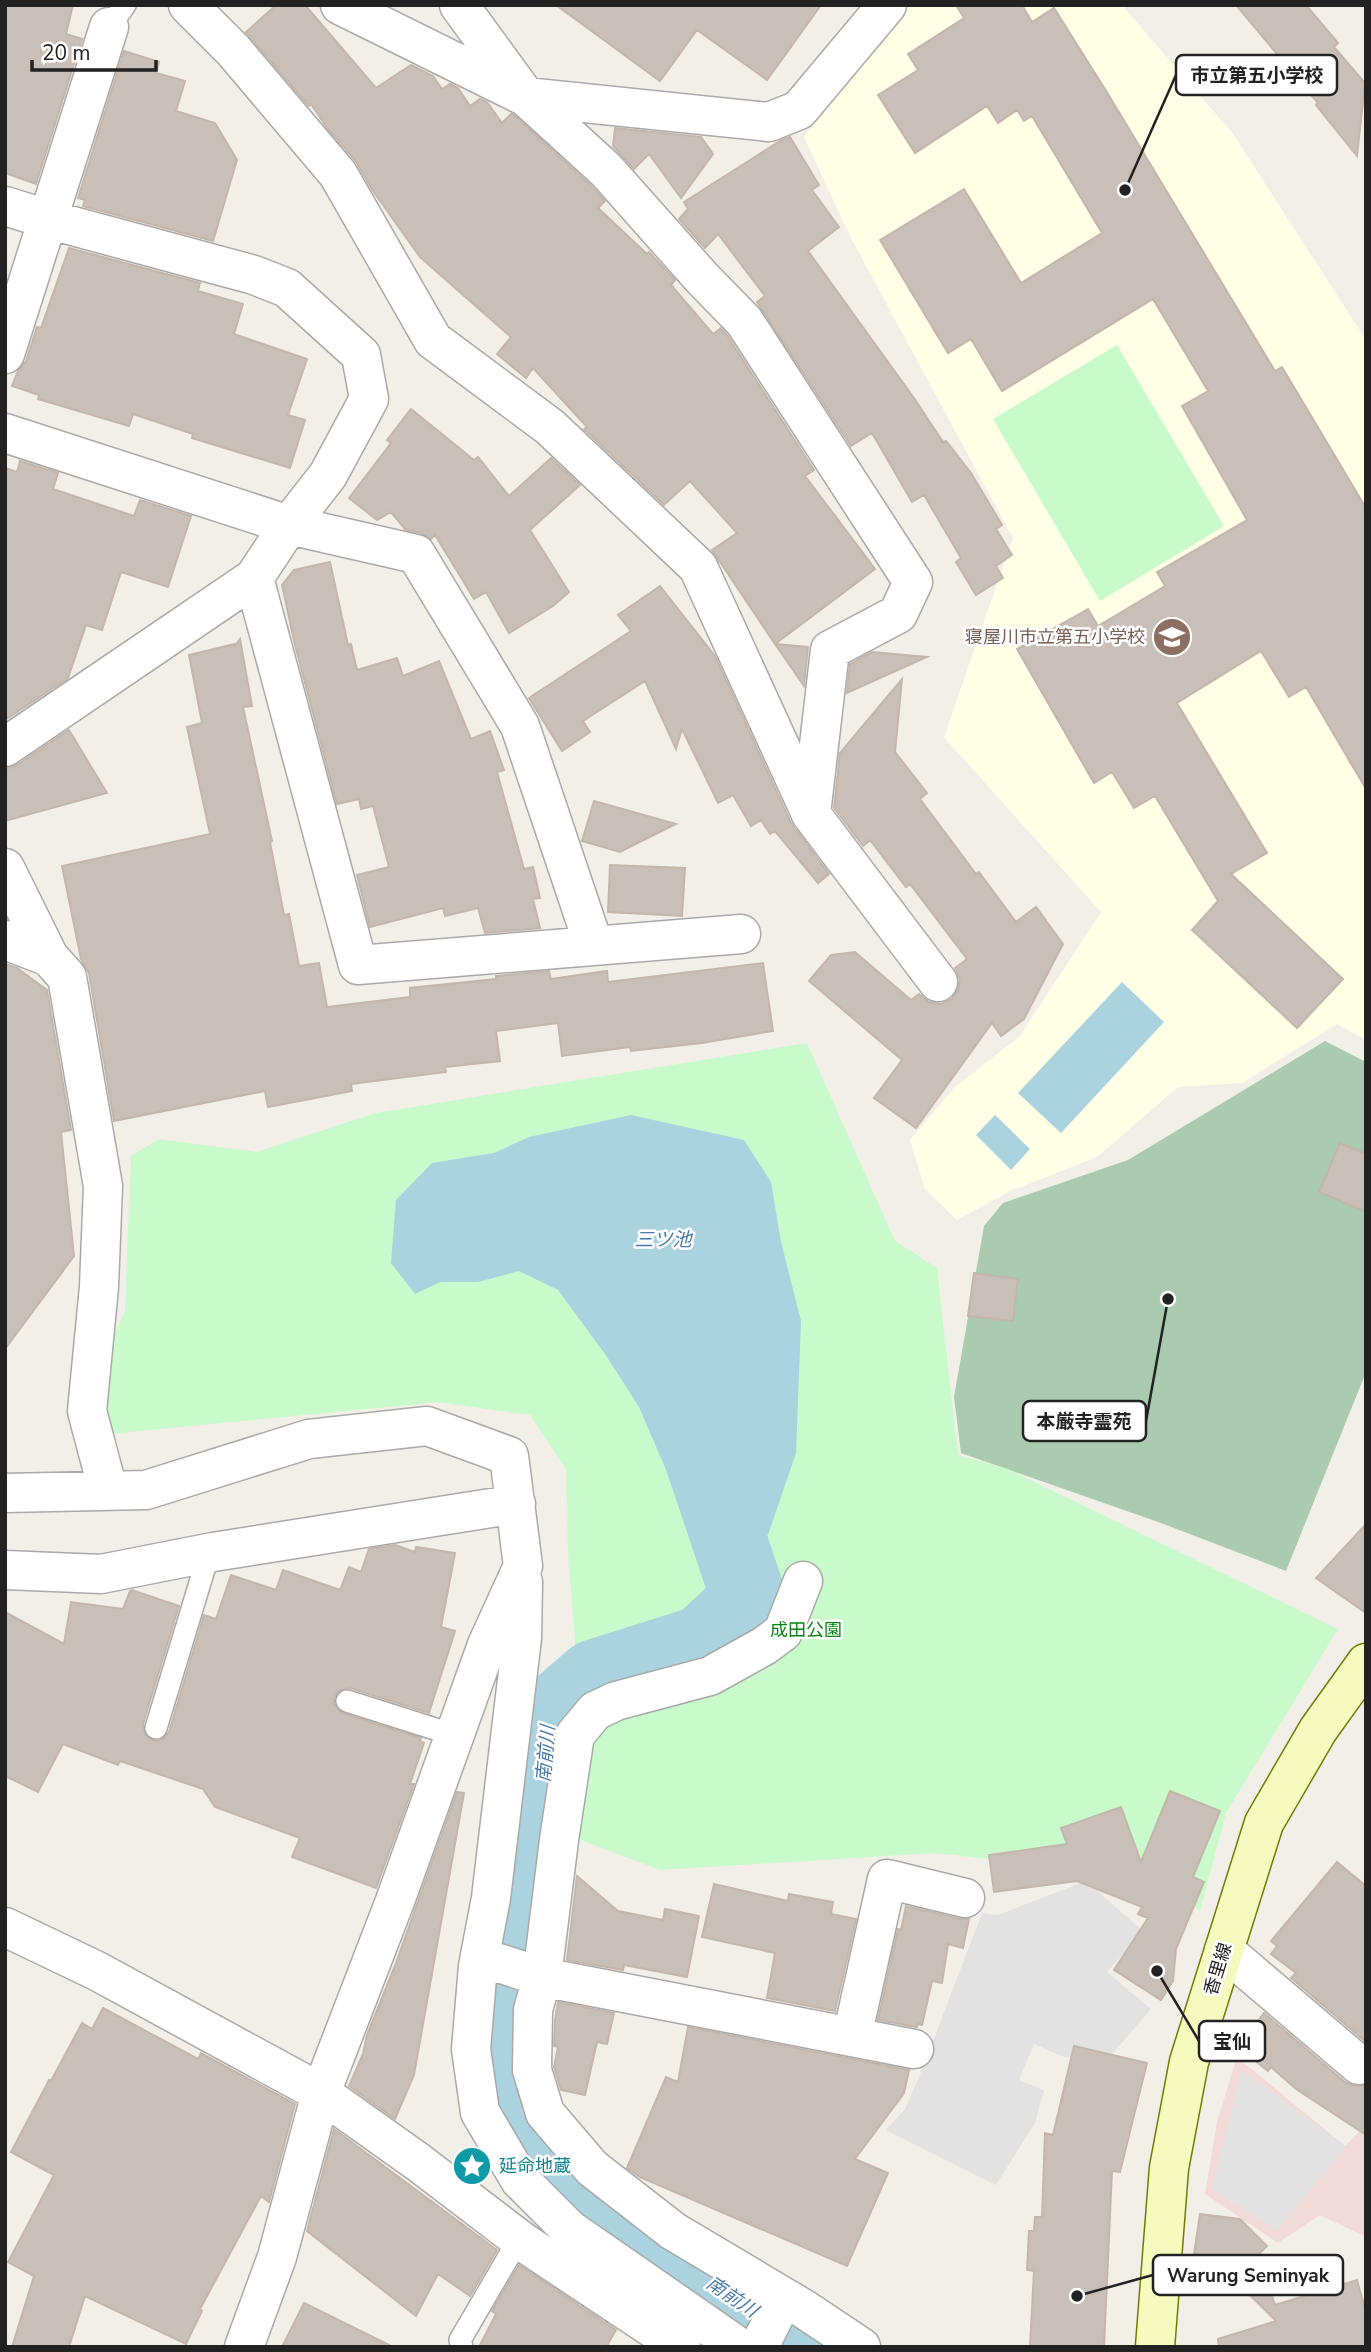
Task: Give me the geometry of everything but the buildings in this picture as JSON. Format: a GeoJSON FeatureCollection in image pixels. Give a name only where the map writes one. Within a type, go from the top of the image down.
{"type":"FeatureCollection","features":[{"type":"Feature","properties":{"kind":"street"},"geometry":{"type":"LineString","coordinates":[[188,5],[233,50],[338,174],[433,340],[550,427],[698,567],[811,814],[938,982]]}},
{"type":"Feature","properties":{"kind":"street"},"geometry":{"type":"LineString","coordinates":[[340,5],[526,97],[769,122],[799,110],[875,10]]}},
{"type":"Feature","properties":{"kind":"street"},"geometry":{"type":"LineString","coordinates":[[459,5],[526,97],[606,170],[744,321],[913,582],[898,614],[830,650],[811,814]]}},
{"type":"Feature","properties":{"kind":"street"},"geometry":{"type":"LineString","coordinates":[[5,354],[47,219],[117,16]]}},
{"type":"Feature","properties":{"kind":"street"},"geometry":{"type":"LineString","coordinates":[[5,206],[254,275],[287,288],[361,355],[369,399],[328,475],[289,525],[254,578],[5,747]]}},
{"type":"Feature","properties":{"kind":"street"},"geometry":{"type":"LineString","coordinates":[[5,433],[289,525],[416,554],[520,726],[594,946]]}},
{"type":"Feature","properties":{"kind":"street"},"geometry":{"type":"LineString","coordinates":[[254,578],[358,965],[741,934]]}},
{"type":"Feature","properties":{"kind":"street"},"geometry":{"type":"LineString","coordinates":[[5,868],[50,957],[67,977],[103,1186],[99,1287],[87,1411],[108,1490]]}},
{"type":"Feature","properties":{"kind":"street"},"geometry":{"type":"LineString","coordinates":[[5,940],[50,957]]}},
{"type":"Feature","properties":{"kind":"street"},"geometry":{"type":"LineString","coordinates":[[5,1493],[146,1490],[309,1439],[427,1426],[509,1456],[523,1566],[522,1638],[491,1898],[514,1970],[533,2010],[532,2070],[545,2113],[592,2168],[673,2231],[784,2297],[861,2347]]}},
{"type":"Feature","properties":{"kind":"street"},"geometry":{"type":"LineString","coordinates":[[5,1570],[101,1574],[209,1553],[516,1504]]}},
{"type":"Feature","properties":{"kind":"street"},"geometry":{"type":"LineString","coordinates":[[244,2347],[277,2257],[321,2093],[395,1901],[487,1645],[523,1566]]}},
{"type":"Feature","properties":{"kind":"street"},"geometry":{"type":"LineString","coordinates":[[739,2347],[569,2229],[520,2180],[480,2112],[471,2049],[514,1970],[559,1840],[575,1735],[595,1711],[616,1701],[710,1676],[764,1646],[783,1632],[803,1581]]}},
{"type":"Feature","properties":{"kind":"street","name":"香里線"},"geometry":{"type":"LineString","coordinates":[[1151,2341],[1169,2168],[1189,2062],[1264,1823],[1318,1730],[1366,1663]]}},
{"type":"Feature","properties":{"kind":"street"},"geometry":{"type":"LineString","coordinates":[[852,2037],[887,1879],[965,1898]]}},
{"type":"Feature","properties":{"kind":"street"},"geometry":{"type":"LineString","coordinates":[[5,1927],[97,1971],[321,2093],[519,2239],[681,2347]]}},
{"type":"Feature","properties":{"kind":"street"},"geometry":{"type":"LineString","coordinates":[[1224,1950],[1359,2065]]}},
{"type":"Feature","properties":{"kind":"street"},"geometry":{"type":"LineString","coordinates":[[514,1970],[914,2049]]}},
{"type":"Feature","properties":{"kind":"street"},"geometry":{"type":"LineString","coordinates":[[760,2347],[784,2297]]}},
{"type":"Feature","properties":{"kind":"lane"},"geometry":{"type":"LineString","coordinates":[[156,1728],[209,1553]]}},
{"type":"Feature","properties":{"kind":"lane"},"geometry":{"type":"LineString","coordinates":[[347,1701],[454,1735]]}},
{"type":"Feature","properties":{"kind":"lane"},"geometry":{"type":"LineString","coordinates":[[462,2347],[460,2340],[519,2239]]}},
{"type":"Feature","properties":{"kind":"shaded area","name":"寝屋川市立第五小学校"},"geometry":{"type":"Polygon","coordinates":[[[902,5],[1128,5],[1125,9],[1233,134],[1366,340],[1366,1040],[1337,1024],[1242,1083],[1178,1087],[1097,1157],[1010,1191],[957,1220],[925,1189],[910,1140],[954,1088],[1020,1036],[1101,912],[944,737],[1013,538],[851,238],[804,137],[902,5]]]}},
{"type":"Feature","properties":{"kind":"shaded area"},"geometry":{"type":"Polygon","coordinates":[[[1325,1041],[1366,1062],[1366,1372],[1286,1571],[1161,1523],[961,1453],[954,1397],[984,1226],[1003,1203],[1128,1160],[1325,1041]]]}},
{"type":"Feature","properties":{"kind":"shaded area"},"geometry":{"type":"Polygon","coordinates":[[[1086,1881],[1143,1931],[1107,1972],[1151,2009],[1107,2060],[1064,2057],[1034,2044],[1019,2080],[1044,2090],[1035,2123],[996,2185],[886,2130],[905,2109],[982,1913],[998,1915],[1086,1881]]]}},
{"type":"Feature","properties":{"kind":"shaded area"},"geometry":{"type":"Polygon","coordinates":[[[1237,2057],[1345,2146],[1366,2125],[1366,2237],[1320,2215],[1278,2243],[1205,2194],[1217,2122],[1237,2057]]]}},
{"type":"Feature","properties":{"kind":"shaded area"},"geometry":{"type":"Polygon","coordinates":[[[1242,2071],[1346,2146],[1277,2231],[1212,2189],[1242,2071]]]}},
{"type":"Feature","properties":{"kind":"green space"},"geometry":{"type":"Polygon","coordinates":[[[1117,345],[1224,526],[1100,601],[993,419],[1117,345]]]}},
{"type":"Feature","properties":{"kind":"green space","name":"成田公園"},"geometry":{"type":"Polygon","coordinates":[[[807,1043],[895,1241],[937,1268],[958,1455],[1008,1469],[1338,1629],[1226,1813],[1200,1910],[1116,1848],[1017,1862],[934,1853],[660,1870],[578,1839],[585,1766],[568,1552],[566,1469],[530,1415],[438,1402],[99,1435],[98,1373],[125,1311],[131,1156],[159,1139],[256,1152],[376,1113],[807,1043]]]}},
{"type":"Feature","properties":{"kind":"water"},"geometry":{"type":"Polygon","coordinates":[[[1122,982],[1164,1022],[1061,1133],[1018,1093],[1122,982]]]}},
{"type":"Feature","properties":{"kind":"water","name":"三ツ池"},"geometry":{"type":"Polygon","coordinates":[[[631,1115],[744,1140],[771,1182],[781,1242],[801,1321],[796,1453],[768,1535],[716,1549],[683,1509],[639,1407],[605,1354],[558,1290],[519,1271],[478,1282],[440,1282],[415,1294],[391,1263],[396,1200],[432,1163],[494,1153],[529,1137],[631,1115]]]}},
{"type":"Feature","properties":{"kind":"water"},"geometry":{"type":"Polygon","coordinates":[[[995,1115],[1030,1149],[1011,1170],[976,1135],[995,1115]]]}},
{"type":"Feature","properties":{"kind":"waterway","name":"南前川"},"geometry":{"type":"LineString","coordinates":[[698,1447],[749,1599],[702,1643],[594,1677],[549,1716],[536,1873],[514,1999],[513,2063],[519,2125],[558,2180],[805,2347]]}},
{"type":"Feature","properties":{"kind":"place","name":"市立第五小学校"},"geometry":{"type":"Point","coordinates":[1125,190]}},
{"type":"Feature","properties":{"kind":"place","name":"寝屋川市立第五小学校"},"geometry":{"type":"Point","coordinates":[1172,637]}},
{"type":"Feature","properties":{"kind":"place","name":"本厳寺霊苑"},"geometry":{"type":"Point","coordinates":[1168,1299]}},
{"type":"Feature","properties":{"kind":"place","name":"宝仙"},"geometry":{"type":"Point","coordinates":[1157,1971]}},
{"type":"Feature","properties":{"kind":"place","name":"延命地蔵"},"geometry":{"type":"Point","coordinates":[472,2166]}},
{"type":"Feature","properties":{"kind":"place","name":"Warung Seminyak"},"geometry":{"type":"Point","coordinates":[1077,2296]}}]}
